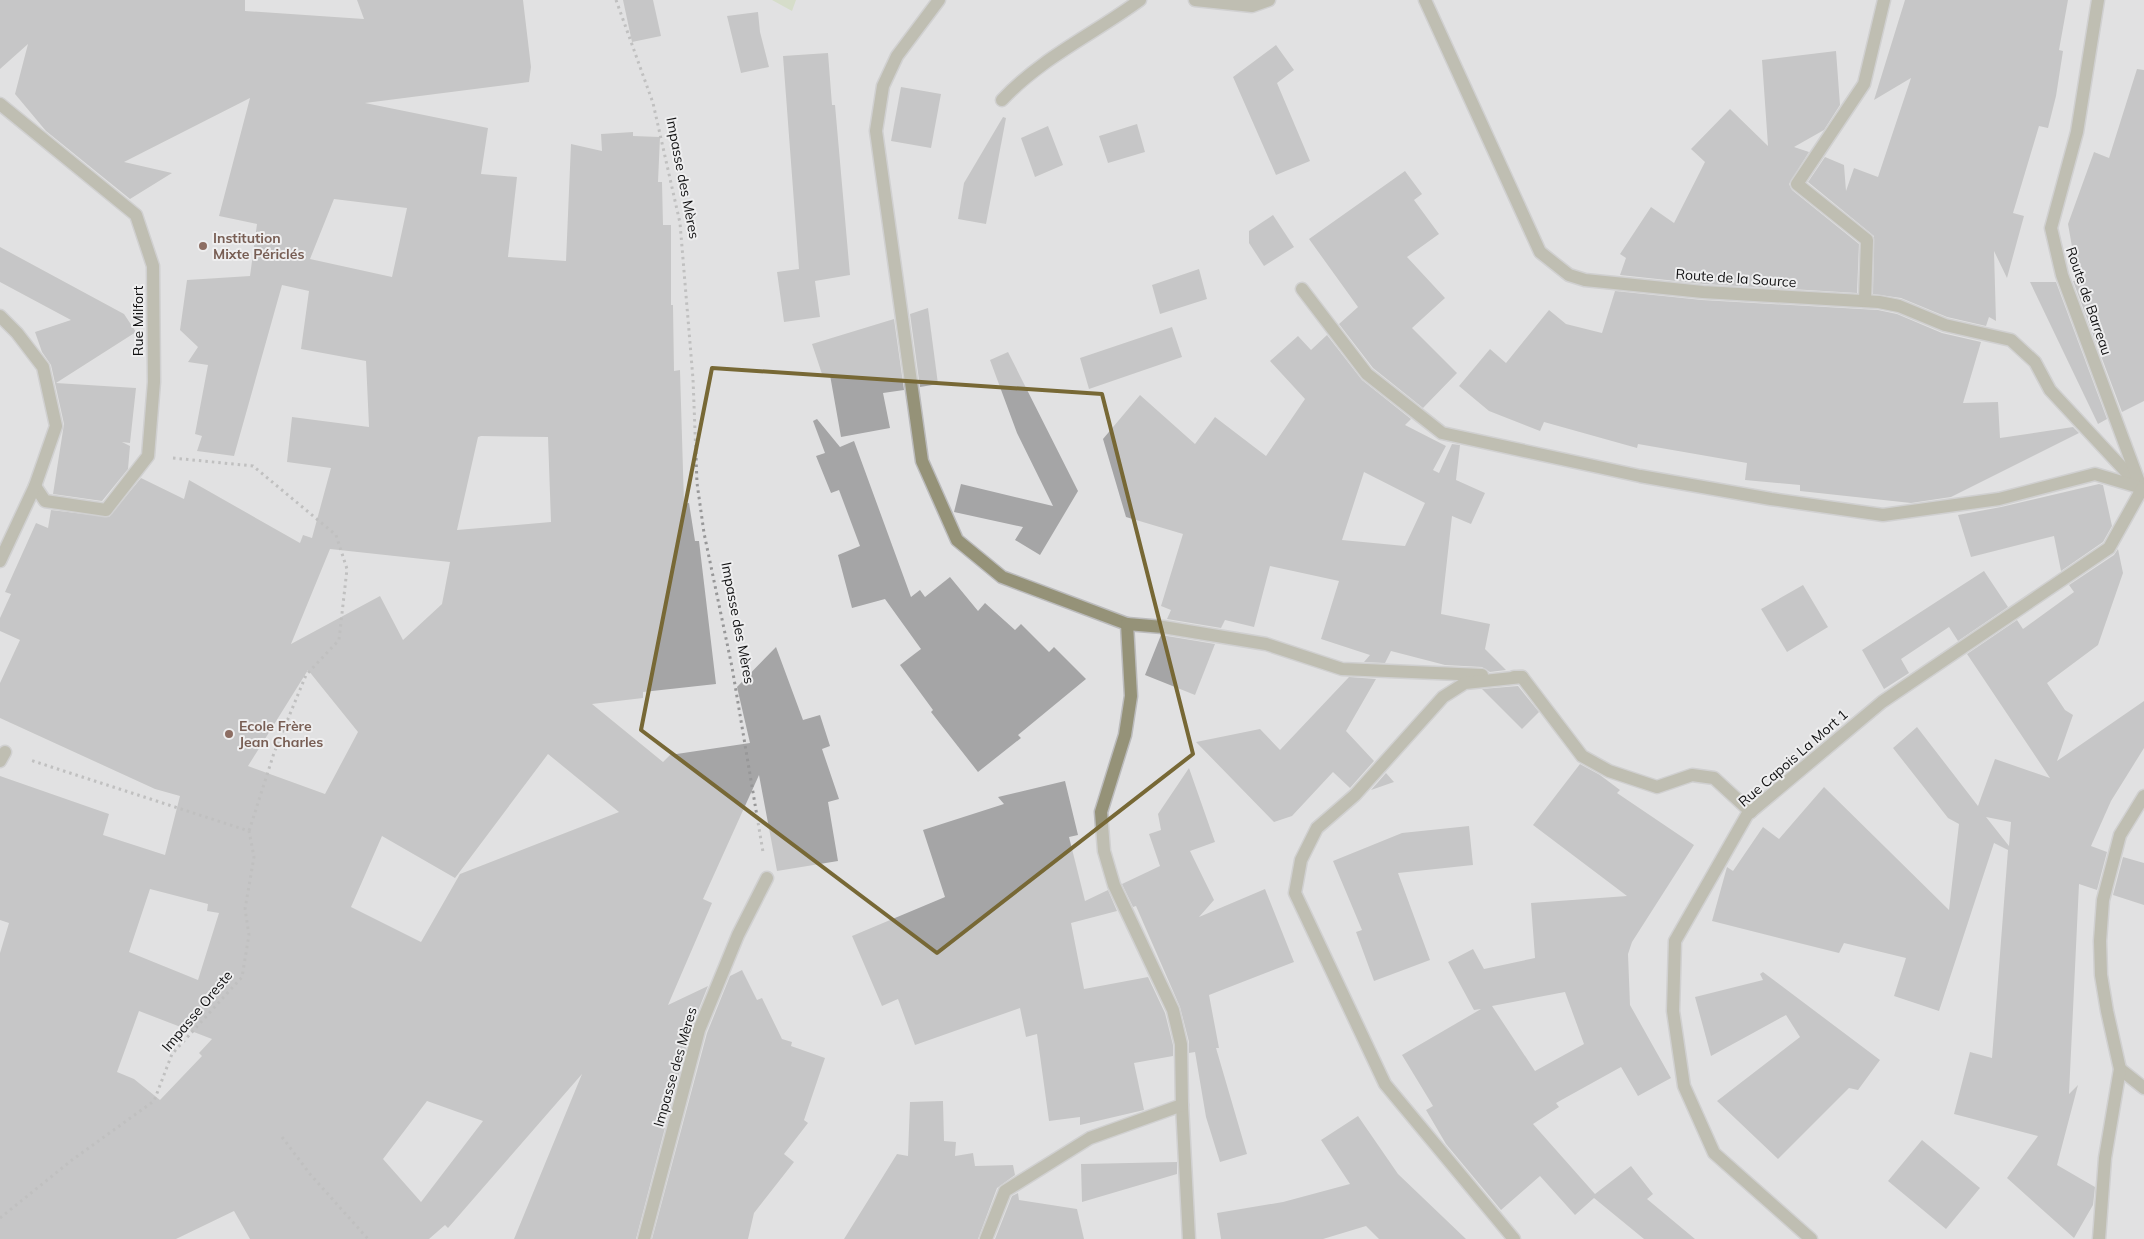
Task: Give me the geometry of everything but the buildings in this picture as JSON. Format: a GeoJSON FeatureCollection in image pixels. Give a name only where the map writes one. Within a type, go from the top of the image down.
{"type":"FeatureCollection","features":[{"type":"Feature","properties":{"kind":"street"},"geometry":{"type":"LineString","coordinates":[[940,0],[897,56],[883,86],[876,130],[922,461],[957,540],[1002,577],[1127,624],[1163,627],[1266,644],[1342,669],[1522,677]]}},
{"type":"Feature","properties":{"kind":"street"},"geometry":{"type":"LineString","coordinates":[[1002,100],[1018,83],[1042,64],[1113,20],[1140,0]]}},
{"type":"Feature","properties":{"kind":"street"},"geometry":{"type":"LineString","coordinates":[[1195,0],[1252,6],[1269,0]]}},
{"type":"Feature","properties":{"kind":"street","name":"Route de la Source"},"geometry":{"type":"LineString","coordinates":[[1425,0],[1540,252],[1569,275],[1585,280],[1702,292],[1865,301],[1899,306],[1945,325],[2011,340],[2035,362],[2050,390],[2143,488]]}},
{"type":"Feature","properties":{"kind":"street"},"geometry":{"type":"LineString","coordinates":[[1865,301],[1867,240],[1797,184],[1864,84],[1884,0]]}},
{"type":"Feature","properties":{"kind":"street","name":"Route de Barreau"},"geometry":{"type":"LineString","coordinates":[[2098,0],[2078,132],[2050,228],[2062,275],[2143,488]]}},
{"type":"Feature","properties":{"kind":"street","name":"Rue Milfort"},"geometry":{"type":"LineString","coordinates":[[0,104],[136,215],[153,266],[154,382],[148,456]]}},
{"type":"Feature","properties":{"kind":"street"},"geometry":{"type":"LineString","coordinates":[[1302,289],[1367,374],[1442,433],[1640,476],[1771,499],[1884,515],[1999,499],[2095,474],[2143,488]]}},
{"type":"Feature","properties":{"kind":"street"},"geometry":{"type":"LineString","coordinates":[[0,316],[17,333],[43,367],[56,426],[35,486],[0,559]]}},
{"type":"Feature","properties":{"kind":"street"},"geometry":{"type":"LineString","coordinates":[[35,486],[45,501],[106,510],[148,456]]}},
{"type":"Feature","properties":{"kind":"street","name":"Rue Capois La Mort 1"},"geometry":{"type":"LineString","coordinates":[[1811,1239],[1714,1153],[1684,1086],[1673,1011],[1675,941],[1747,815],[1882,702],[2109,548],[2143,488]]}},
{"type":"Feature","properties":{"kind":"street"},"geometry":{"type":"LineString","coordinates":[[1127,624],[1130,696],[1125,735],[1101,812],[1104,851],[1114,885],[1173,1010],[1182,1044],[1182,1105],[1189,1239]]}},
{"type":"Feature","properties":{"kind":"street"},"geometry":{"type":"LineString","coordinates":[[1522,677],[1582,756],[1609,771],[1657,787],[1692,775],[1714,778],[1751,812]]}},
{"type":"Feature","properties":{"kind":"street"},"geometry":{"type":"LineString","coordinates":[[1514,1239],[1385,1084],[1296,893],[1301,860],[1317,828],[1356,795],[1443,697],[1465,683],[1522,677]]}},
{"type":"Feature","properties":{"kind":"street"},"geometry":{"type":"LineString","coordinates":[[2099,1239],[2105,1158],[2120,1069],[2107,1011],[2102,975],[2100,941],[2103,900],[2120,835],[2144,796]]}},
{"type":"Feature","properties":{"kind":"street","name":"Impasse des Mères"},"geometry":{"type":"LineString","coordinates":[[644,1239],[699,1030],[738,935],[767,878]]}},
{"type":"Feature","properties":{"kind":"street"},"geometry":{"type":"LineString","coordinates":[[2120,1069],[2144,1088]]}},
{"type":"Feature","properties":{"kind":"street"},"geometry":{"type":"LineString","coordinates":[[986,1239],[1005,1191],[1090,1138],[1182,1105]]}},
{"type":"Feature","properties":{"kind":"path","name":"Impasse des Mères"},"geometry":{"type":"LineString","coordinates":[[616,0],[653,103],[680,223],[693,379],[697,483],[732,667],[767,878]]}},
{"type":"Feature","properties":{"kind":"path","name":"Impasse Oreste"},"geometry":{"type":"LineString","coordinates":[[0,1218],[72,1160],[154,1101],[172,1054],[242,977],[249,935],[245,909],[254,858],[249,831],[274,753],[306,675],[339,640],[347,569],[336,535],[253,466],[148,456]]}},
{"type":"Feature","properties":{"kind":"path"},"geometry":{"type":"LineString","coordinates":[[2,757],[249,831]]}},
{"type":"Feature","properties":{"kind":"path"},"geometry":{"type":"LineString","coordinates":[[282,1137],[310,1174],[368,1239]]}},
{"type":"Feature","properties":{"kind":"highlighted area"},"geometry":{"type":"Polygon","coordinates":[[[712,368],[1102,394],[1193,754],[937,953],[641,730],[712,368]]]}},
{"type":"Feature","properties":{"kind":"green space"},"geometry":{"type":"Polygon","coordinates":[[[772,0],[796,0],[792,11],[772,0]]]}},
{"type":"Feature","properties":{"kind":"place","name":"Institution Mixte Périclés"},"geometry":{"type":"Point","coordinates":[203,246]}},
{"type":"Feature","properties":{"kind":"place","name":"Ecole Frère Jean Charles"},"geometry":{"type":"Point","coordinates":[229,734]}}]}
